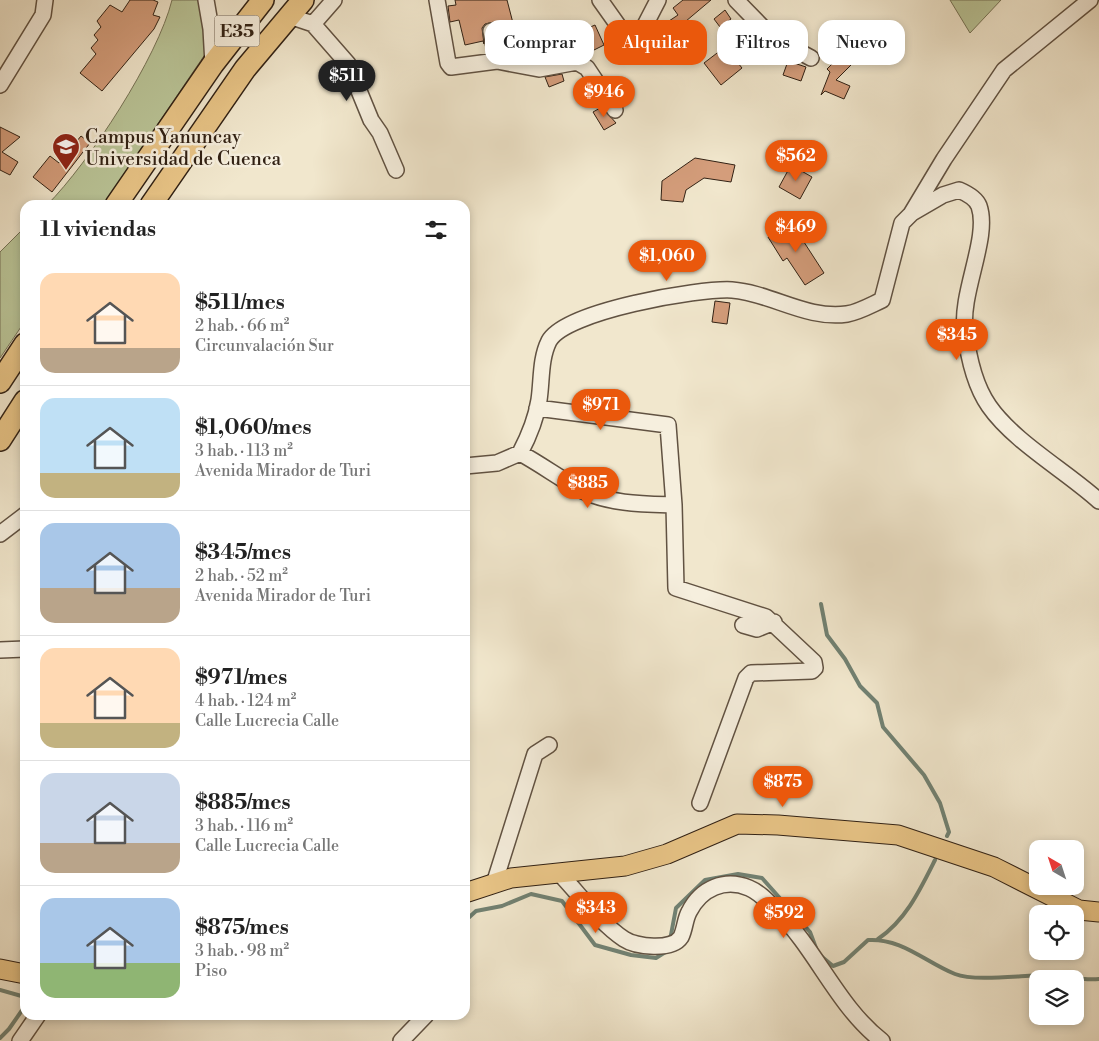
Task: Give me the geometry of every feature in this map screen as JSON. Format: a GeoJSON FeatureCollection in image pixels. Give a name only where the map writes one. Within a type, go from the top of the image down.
{"type":"FeatureCollection","features":[{"type":"Feature","properties":{"kind":"highway","name":"E35"},"geometry":{"type":"LineString","coordinates":[[119,200],[213,64],[263,0]]}},
{"type":"Feature","properties":{"kind":"highway","name":"E35"},"geometry":{"type":"LineString","coordinates":[[154,200],[212,114],[245,69],[296,8]]}},
{"type":"Feature","properties":{"kind":"highway"},"geometry":{"type":"LineString","coordinates":[[0,382],[20,352]]}},
{"type":"Feature","properties":{"kind":"highway"},"geometry":{"type":"LineString","coordinates":[[0,440],[20,409]]}},
{"type":"Feature","properties":{"kind":"main road"},"geometry":{"type":"LineString","coordinates":[[470,891],[511,878],[625,866],[667,854],[737,824],[778,825],[898,835],[994,867],[1079,910],[1099,912]]}},
{"type":"Feature","properties":{"kind":"main road"},"geometry":{"type":"LineString","coordinates":[[0,969],[20,973]]}},
{"type":"Feature","properties":{"kind":"street"},"geometry":{"type":"LineString","coordinates":[[0,85],[43,15],[45,0]]}},
{"type":"Feature","properties":{"kind":"street"},"geometry":{"type":"LineString","coordinates":[[206,0],[211,29],[213,64]]}},
{"type":"Feature","properties":{"kind":"street"},"geometry":{"type":"LineString","coordinates":[[313,24],[334,0]]}},
{"type":"Feature","properties":{"kind":"street"},"geometry":{"type":"LineString","coordinates":[[437,0],[448,63],[451,67],[485,63]]}},
{"type":"Feature","properties":{"kind":"street"},"geometry":{"type":"LineString","coordinates":[[600,0],[622,31],[627,34],[642,31],[658,0]]}},
{"type":"Feature","properties":{"kind":"street"},"geometry":{"type":"LineString","coordinates":[[736,0],[772,37],[811,58]]}},
{"type":"Feature","properties":{"kind":"street"},"geometry":{"type":"LineString","coordinates":[[470,466],[497,463],[520,453],[533,426],[538,408],[542,363],[550,340],[560,329],[602,312],[707,290],[748,292],[819,314],[833,315],[860,310],[882,300],[888,284],[890,263],[902,223],[911,214],[944,159],[1004,70],[1090,0]]}},
{"type":"Feature","properties":{"kind":"street"},"geometry":{"type":"LineString","coordinates":[[296,8],[313,24],[348,64],[371,120],[380,133],[396,170]]}},
{"type":"Feature","properties":{"kind":"street"},"geometry":{"type":"LineString","coordinates":[[518,65],[539,69],[561,65]]}},
{"type":"Feature","properties":{"kind":"street"},"geometry":{"type":"LineString","coordinates":[[582,65],[587,68],[616,110]]}},
{"type":"Feature","properties":{"kind":"street"},"geometry":{"type":"LineString","coordinates":[[911,214],[944,195],[958,190],[969,195],[979,205],[981,227],[964,315],[965,331],[978,384],[998,417],[1099,500]]}},
{"type":"Feature","properties":{"kind":"street"},"geometry":{"type":"LineString","coordinates":[[538,408],[668,425],[674,505],[674,586],[679,590],[766,617],[774,622],[814,662],[815,668],[812,671],[751,673],[746,678],[700,803]]}},
{"type":"Feature","properties":{"kind":"street"},"geometry":{"type":"LineString","coordinates":[[520,453],[584,491],[604,498],[632,503],[674,505]]}},
{"type":"Feature","properties":{"kind":"street"},"geometry":{"type":"LineString","coordinates":[[0,534],[20,519]]}},
{"type":"Feature","properties":{"kind":"street"},"geometry":{"type":"LineString","coordinates":[[742,625],[757,628],[774,622]]}},
{"type":"Feature","properties":{"kind":"street"},"geometry":{"type":"LineString","coordinates":[[0,650],[20,649]]}},
{"type":"Feature","properties":{"kind":"street"},"geometry":{"type":"LineString","coordinates":[[494,884],[535,754],[549,745]]}},
{"type":"Feature","properties":{"kind":"street"},"geometry":{"type":"LineString","coordinates":[[560,874],[611,928],[625,940],[641,945],[655,946],[671,943],[682,936],[688,913],[706,891],[715,886],[728,884],[750,888],[760,894],[796,931],[858,1019],[882,1041]]}},
{"type":"Feature","properties":{"kind":"street"},"geometry":{"type":"LineString","coordinates":[[20,1041],[35,1020]]}},
{"type":"Feature","properties":{"kind":"street"},"geometry":{"type":"LineString","coordinates":[[402,1041],[421,1020]]}},
{"type":"Feature","properties":{"kind":"green space"},"geometry":{"type":"Polygon","coordinates":[[[172,0],[203,0],[212,44],[106,200],[51,200],[82,163],[120,108],[137,79],[164,23],[172,0]]]}},
{"type":"Feature","properties":{"kind":"green space"},"geometry":{"type":"Polygon","coordinates":[[[950,0],[1001,0],[970,33],[950,0]]]}},
{"type":"Feature","properties":{"kind":"green space"},"geometry":{"type":"Polygon","coordinates":[[[20,232],[20,328],[0,358],[0,252],[20,232]]]}},
{"type":"Feature","properties":{"kind":"building"},"geometry":{"type":"Polygon","coordinates":[[[130,0],[153,0],[158,2],[153,15],[160,17],[154,29],[102,91],[80,73],[96,54],[91,48],[98,40],[94,35],[101,27],[97,21],[110,5],[122,12],[130,0]]]}},
{"type":"Feature","properties":{"kind":"building"},"geometry":{"type":"Polygon","coordinates":[[[455,0],[507,0],[512,20],[485,20],[482,28],[484,44],[483,41],[465,45],[459,20],[450,22],[448,6],[456,5],[455,0]]]}},
{"type":"Feature","properties":{"kind":"building"},"geometry":{"type":"Polygon","coordinates":[[[683,0],[711,0],[687,20],[670,20],[678,15],[673,8],[683,0]]]}},
{"type":"Feature","properties":{"kind":"building"},"geometry":{"type":"Polygon","coordinates":[[[725,10],[731,19],[717,20],[717,23],[714,19],[725,10]]]}},
{"type":"Feature","properties":{"kind":"building"},"geometry":{"type":"Polygon","coordinates":[[[594,25],[604,45],[594,50],[594,25]]]}},
{"type":"Feature","properties":{"kind":"building"},"geometry":{"type":"Polygon","coordinates":[[[717,53],[717,65],[740,65],[742,68],[721,85],[706,65],[707,61],[717,53]]]}},
{"type":"Feature","properties":{"kind":"building"},"geometry":{"type":"Polygon","coordinates":[[[787,65],[806,67],[801,81],[783,75],[787,65]]]}},
{"type":"Feature","properties":{"kind":"building"},"geometry":{"type":"Polygon","coordinates":[[[831,65],[851,65],[836,80],[850,86],[844,99],[825,91],[821,95],[830,72],[827,69],[831,65]]]}},
{"type":"Feature","properties":{"kind":"building"},"geometry":{"type":"Polygon","coordinates":[[[562,74],[564,81],[549,87],[545,77],[562,74]]]}},
{"type":"Feature","properties":{"kind":"building"},"geometry":{"type":"Polygon","coordinates":[[[602,107],[616,123],[604,130],[593,112],[602,107]]]}},
{"type":"Feature","properties":{"kind":"building"},"geometry":{"type":"Polygon","coordinates":[[[0,127],[20,137],[2,152],[18,162],[10,175],[0,170],[0,127]]]}},
{"type":"Feature","properties":{"kind":"building"},"geometry":{"type":"Polygon","coordinates":[[[81,136],[90,143],[52,192],[33,177],[50,156],[59,163],[81,136]]]}},
{"type":"Feature","properties":{"kind":"building"},"geometry":{"type":"Polygon","coordinates":[[[695,158],[735,165],[731,182],[704,178],[686,190],[683,202],[661,200],[662,181],[695,158]]]}},
{"type":"Feature","properties":{"kind":"building"},"geometry":{"type":"Polygon","coordinates":[[[791,165],[812,177],[800,199],[779,187],[791,165]]]}},
{"type":"Feature","properties":{"kind":"building"},"geometry":{"type":"Polygon","coordinates":[[[791,222],[824,273],[805,285],[787,258],[783,261],[768,237],[791,222]]]}},
{"type":"Feature","properties":{"kind":"building"},"geometry":{"type":"Polygon","coordinates":[[[715,301],[730,303],[727,324],[712,322],[715,301]]]}},
{"type":"Feature","properties":{"kind":"waterway"},"geometry":{"type":"LineString","coordinates":[[821,604],[827,635],[845,659],[860,686],[877,703],[883,727],[924,775],[940,803],[949,832],[947,836]]}},
{"type":"Feature","properties":{"kind":"waterway"},"geometry":{"type":"LineString","coordinates":[[878,939],[897,923],[904,914],[918,893],[935,860]]}},
{"type":"Feature","properties":{"kind":"waterway"},"geometry":{"type":"LineString","coordinates":[[670,940],[676,908],[705,880],[738,874],[762,878],[810,932],[816,948]]}},
{"type":"Feature","properties":{"kind":"waterway"},"geometry":{"type":"LineString","coordinates":[[470,916],[476,911],[502,906],[531,894],[562,901],[595,945],[631,955],[656,958],[667,951]]}},
{"type":"Feature","properties":{"kind":"waterway"},"geometry":{"type":"LineString","coordinates":[[821,956],[833,966],[844,962],[868,940],[880,940],[903,947],[955,974],[974,978],[1046,975],[1099,979]]}},
{"type":"Feature","properties":{"kind":"waterway"},"geometry":{"type":"LineString","coordinates":[[0,990],[20,996]]}},
{"type":"Feature","properties":{"kind":"waterway"},"geometry":{"type":"LineString","coordinates":[[0,1038],[20,1013]]}},
{"type":"Feature","properties":{"kind":"place","name":"Campus Yanuncay Universidad de Cuenca"},"geometry":{"type":"Point","coordinates":[66,171]}}]}
